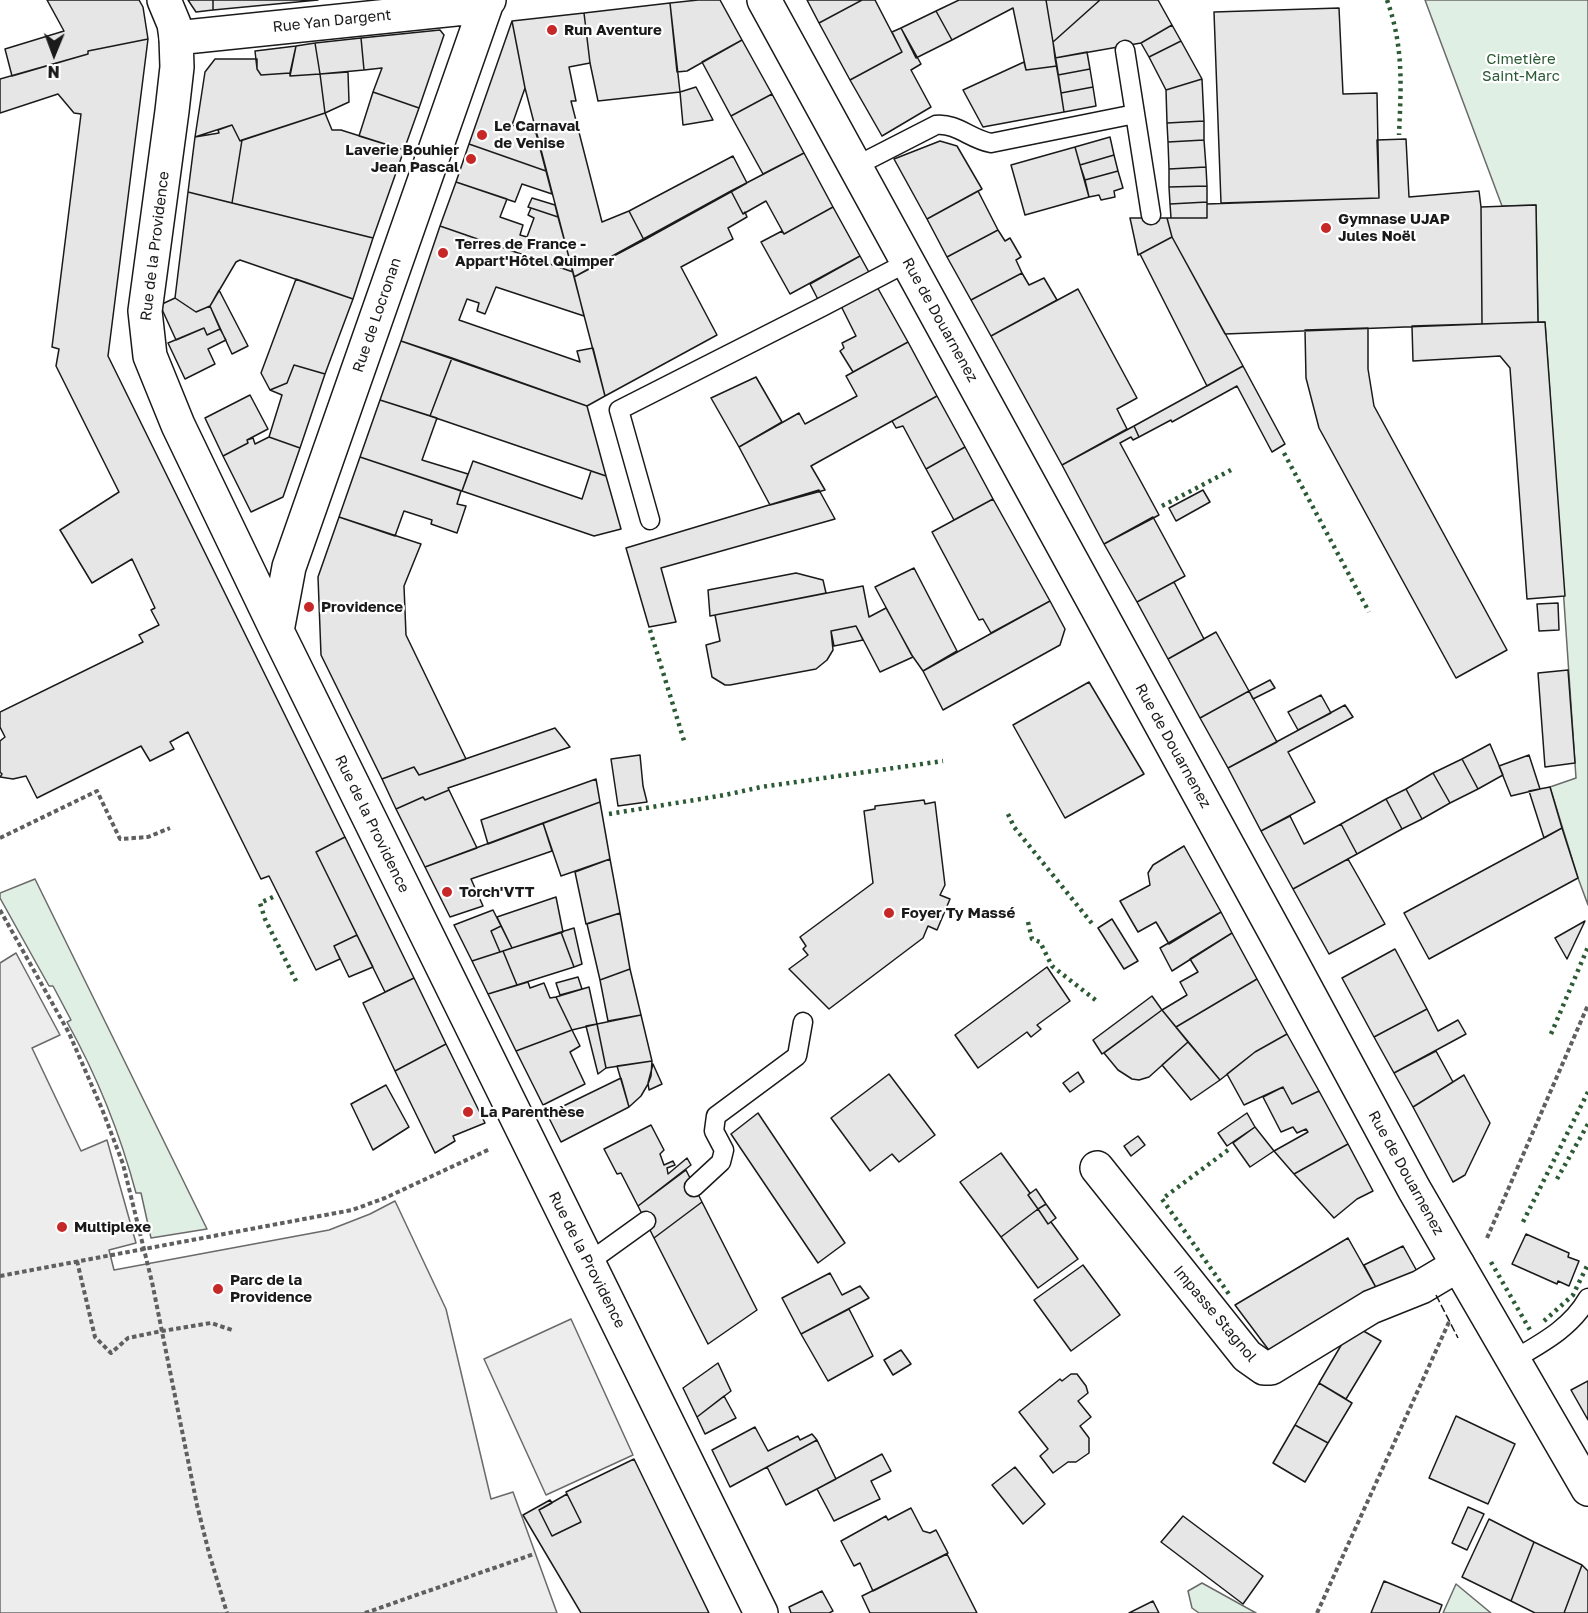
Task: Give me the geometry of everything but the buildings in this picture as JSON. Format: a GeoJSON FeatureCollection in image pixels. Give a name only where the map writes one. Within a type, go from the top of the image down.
{"type":"FeatureCollection","features":[{"type":"Feature","properties":{"kind":"street","name":"Rue de la Providence"},"geometry":{"type":"LineString","coordinates":[[164,0],[170,12],[176,38],[177,67],[145,311],[147,340],[158,378],[178,425],[277,632],[523,1133],[590,1262],[761,1613]]}},
{"type":"Feature","properties":{"kind":"street","name":"Rue de Douarnenez"},"geometry":{"type":"LineString","coordinates":[[764,0],[1414,1189],[1588,1490]]}},
{"type":"Feature","properties":{"kind":"street","name":"Rue Yan Dargent"},"geometry":{"type":"LineString","coordinates":[[176,38],[465,8],[488,1]]}},
{"type":"Feature","properties":{"kind":"street","name":"Rue de Locronan"},"geometry":{"type":"LineString","coordinates":[[277,632],[289,567],[488,1]]}},
{"type":"Feature","properties":{"kind":"street","name":"Impasse Stagnol"},"geometry":{"type":"LineString","coordinates":[[1097,1168],[1246,1356],[1264,1368],[1271,1368],[1371,1307],[1463,1273]]}},
{"type":"Feature","properties":{"kind":"lane"},"geometry":{"type":"LineString","coordinates":[[1125,50],[1151,215]]}},
{"type":"Feature","properties":{"kind":"lane"},"geometry":{"type":"LineString","coordinates":[[854,166],[936,125],[945,124],[981,141],[999,142],[1135,114]]}},
{"type":"Feature","properties":{"kind":"lane"},"geometry":{"type":"LineString","coordinates":[[650,520],[619,410],[908,262]]}},
{"type":"Feature","properties":{"kind":"lane"},"geometry":{"type":"LineString","coordinates":[[694,1187],[722,1162],[724,1150],[714,1131],[716,1116],[797,1056],[803,1022]]}},
{"type":"Feature","properties":{"kind":"lane"},"geometry":{"type":"LineString","coordinates":[[590,1262],[646,1221]]}},
{"type":"Feature","properties":{"kind":"lane"},"geometry":{"type":"LineString","coordinates":[[1513,1360],[1560,1331],[1580,1311],[1588,1298]]}},
{"type":"Feature","properties":{"kind":"path"},"geometry":{"type":"LineString","coordinates":[[0,838],[97,791],[120,839],[148,837],[170,828]]}},
{"type":"Feature","properties":{"kind":"path"},"geometry":{"type":"LineString","coordinates":[[0,910],[69,1033],[123,1164],[144,1248],[197,1505],[227,1613]]}},
{"type":"Feature","properties":{"kind":"path"},"geometry":{"type":"LineString","coordinates":[[1317,1613],[1463,1273],[1509,1189],[1588,1005]]}},
{"type":"Feature","properties":{"kind":"path"},"geometry":{"type":"LineString","coordinates":[[0,1276],[330,1215],[368,1205],[523,1133]]}},
{"type":"Feature","properties":{"kind":"path"},"geometry":{"type":"LineString","coordinates":[[77,1261],[95,1337],[111,1353],[129,1338],[162,1331],[211,1323],[232,1330]]}},
{"type":"Feature","properties":{"kind":"path"},"geometry":{"type":"LineString","coordinates":[[365,1613],[534,1554]]}},
{"type":"Feature","properties":{"kind":"green space","name":"Cimetière Saint-Marc"},"geometry":{"type":"Polygon","coordinates":[[[1425,0],[1588,0],[1588,905],[1550,787],[1576,778],[1545,322],[1538,322],[1536,205],[1502,206],[1425,0]]]}},
{"type":"Feature","properties":{"kind":"green space"},"geometry":{"type":"Polygon","coordinates":[[[35,879],[207,1229],[151,1238],[141,1193],[136,1193],[107,1105],[67,1022],[71,1020],[53,986],[49,986],[0,898],[0,893],[35,879]]]}},
{"type":"Feature","properties":{"kind":"green space"},"geometry":{"type":"Polygon","coordinates":[[[1202,1583],[1256,1613],[1199,1613],[1192,1608],[1188,1591],[1202,1583]]]}},
{"type":"Feature","properties":{"kind":"green space"},"geometry":{"type":"Polygon","coordinates":[[[1456,1584],[1491,1613],[1443,1613],[1456,1584]]]}},
{"type":"Feature","properties":{"kind":"shaded area","name":"Parc de la Providence"},"geometry":{"type":"Polygon","coordinates":[[[16,953],[60,1035],[32,1048],[81,1151],[107,1140],[136,1243],[109,1250],[114,1270],[329,1230],[370,1214],[395,1201],[446,1309],[491,1499],[513,1492],[557,1613],[0,1613],[0,963],[16,953]]]}},
{"type":"Feature","properties":{"kind":"shaded area"},"geometry":{"type":"Polygon","coordinates":[[[571,1319],[633,1455],[546,1495],[484,1359],[571,1319]]]}},
{"type":"Feature","properties":{"kind":"hedge"},"geometry":{"type":"LineString","coordinates":[[1387,0],[1399,51],[1401,83],[1399,135]]}},
{"type":"Feature","properties":{"kind":"hedge"},"geometry":{"type":"LineString","coordinates":[[1284,453],[1369,612]]}},
{"type":"Feature","properties":{"kind":"hedge"},"geometry":{"type":"LineString","coordinates":[[1162,506],[1231,470]]}},
{"type":"Feature","properties":{"kind":"hedge"},"geometry":{"type":"LineString","coordinates":[[650,630],[685,744]]}},
{"type":"Feature","properties":{"kind":"hedge"},"geometry":{"type":"LineString","coordinates":[[609,814],[761,787],[943,761]]}},
{"type":"Feature","properties":{"kind":"hedge"},"geometry":{"type":"LineString","coordinates":[[1008,814],[1014,827],[1094,926]]}},
{"type":"Feature","properties":{"kind":"hedge"},"geometry":{"type":"LineString","coordinates":[[273,897],[260,903],[265,919],[298,985]]}},
{"type":"Feature","properties":{"kind":"hedge"},"geometry":{"type":"LineString","coordinates":[[1028,922],[1032,939],[1040,942],[1052,966],[1098,1002]]}},
{"type":"Feature","properties":{"kind":"hedge"},"geometry":{"type":"LineString","coordinates":[[1551,1034],[1588,947]]}},
{"type":"Feature","properties":{"kind":"hedge"},"geometry":{"type":"LineString","coordinates":[[1523,1222],[1588,1092]]}},
{"type":"Feature","properties":{"kind":"hedge"},"geometry":{"type":"LineString","coordinates":[[1557,1179],[1588,1124]]}},
{"type":"Feature","properties":{"kind":"hedge"},"geometry":{"type":"LineString","coordinates":[[1228,1150],[1162,1199],[1231,1297]]}},
{"type":"Feature","properties":{"kind":"hedge"},"geometry":{"type":"LineString","coordinates":[[1491,1262],[1530,1330]]}},
{"type":"Feature","properties":{"kind":"hedge"},"geometry":{"type":"LineString","coordinates":[[1544,1321],[1573,1295],[1588,1264]]}},
{"type":"Feature","properties":{"kind":"fence"},"geometry":{"type":"LineString","coordinates":[[1436,1295],[1458,1338]]}},
{"type":"Feature","properties":{"kind":"place","name":"Run Aventure"},"geometry":{"type":"Point","coordinates":[552,30]}},
{"type":"Feature","properties":{"kind":"place","name":"Le Carnaval de Venise"},"geometry":{"type":"Point","coordinates":[482,135]}},
{"type":"Feature","properties":{"kind":"place","name":"Laverie Bouhier Jean Pascal"},"geometry":{"type":"Point","coordinates":[471,159]}},
{"type":"Feature","properties":{"kind":"place","name":"Gymnase UJAP Jules Noël"},"geometry":{"type":"Point","coordinates":[1326,228]}},
{"type":"Feature","properties":{"kind":"place","name":"Terres de France - Appart'Hôtel Quimper"},"geometry":{"type":"Point","coordinates":[443,253]}},
{"type":"Feature","properties":{"kind":"place","name":"Providence"},"geometry":{"type":"Point","coordinates":[309,607]}},
{"type":"Feature","properties":{"kind":"place","name":"Torch'VTT"},"geometry":{"type":"Point","coordinates":[447,892]}},
{"type":"Feature","properties":{"kind":"place","name":"Foyer Ty Massé"},"geometry":{"type":"Point","coordinates":[889,913]}},
{"type":"Feature","properties":{"kind":"place","name":"La Parenthèse"},"geometry":{"type":"Point","coordinates":[468,1112]}},
{"type":"Feature","properties":{"kind":"place","name":"Multiplexe"},"geometry":{"type":"Point","coordinates":[62,1227]}},
{"type":"Feature","properties":{"kind":"place","name":"Parc de la Providence"},"geometry":{"type":"Point","coordinates":[218,1289]}}]}
